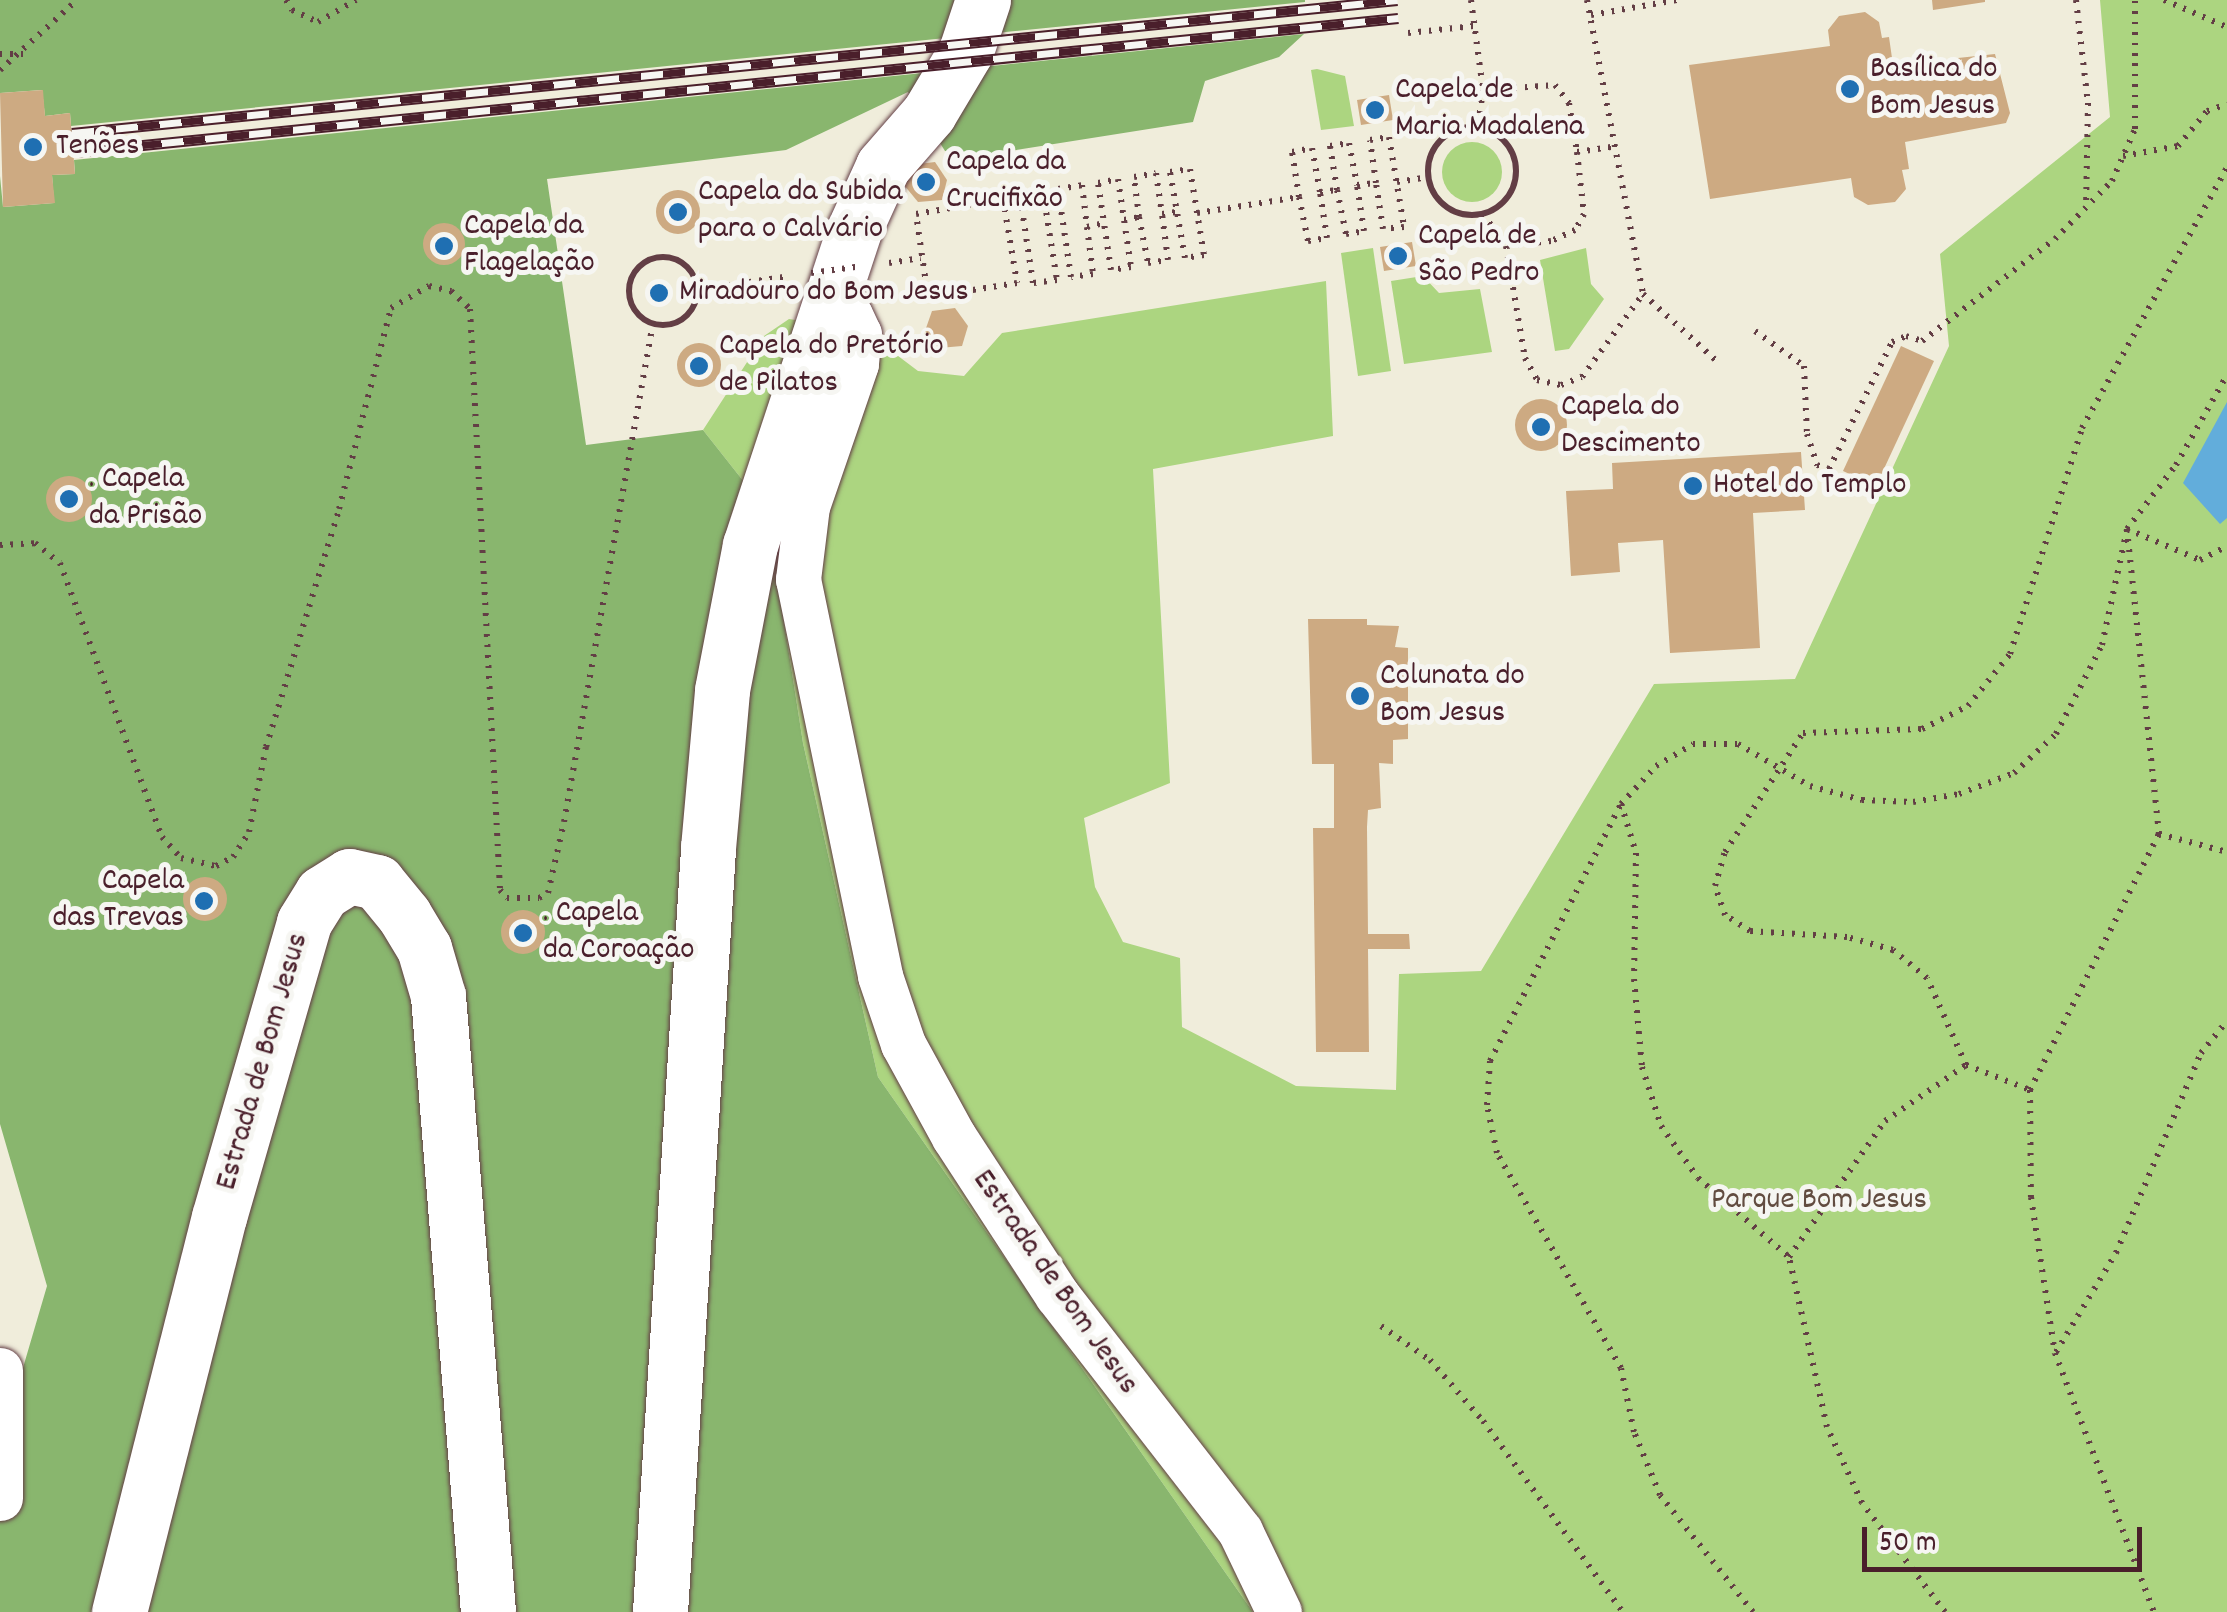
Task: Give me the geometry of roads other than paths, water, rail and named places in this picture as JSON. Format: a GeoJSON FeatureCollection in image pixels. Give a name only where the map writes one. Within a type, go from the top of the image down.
{"type":"FeatureCollection","features":[{"type":"Feature","properties":{"kind":"main road"},"geometry":{"type":"LineString","coordinates":[[660,1612],[722,690],[771,469],[819,293],[883,166],[929,112],[966,52],[983,0]]}},
{"type":"Feature","properties":{"kind":"main road","name":"Estrada de Bom Jesus"},"geometry":{"type":"LineString","coordinates":[[119,1612],[219,1217],[304,922],[322,893],[349,876],[377,882],[404,915],[424,948],[438,996],[488,1612]]}},
{"type":"Feature","properties":{"kind":"street","name":"Estrada de Bom Jesus"},"geometry":{"type":"LineString","coordinates":[[819,293],[850,315],[860,334],[856,364],[807,506],[798,579],[880,976],[903,1044],[954,1137],[1057,1295],[1240,1532],[1279,1612]]}},
{"type":"Feature","properties":{"kind":"street"},"geometry":{"type":"LineString","coordinates":[[0,1370],[0,1498]]}},
{"type":"Feature","properties":{"kind":"water"},"geometry":{"type":"Polygon","coordinates":[[[2227,402],[2227,518],[2220,524],[2183,483],[2227,402]]]}},
{"type":"Feature","properties":{"kind":"railway"},"geometry":{"type":"LineString","coordinates":[[72,133],[1397,0]]}},
{"type":"Feature","properties":{"kind":"railway"},"geometry":{"type":"LineString","coordinates":[[74,152],[1398,18]]}},
{"type":"Feature","properties":{"kind":"place","name":"Basílica do Bom Jesus"},"geometry":{"type":"Point","coordinates":[1850,89]}},
{"type":"Feature","properties":{"kind":"place","name":"Capela de Maria Madalena"},"geometry":{"type":"Point","coordinates":[1375,110]}},
{"type":"Feature","properties":{"kind":"place","name":"Tenões"},"geometry":{"type":"Point","coordinates":[33,147]}},
{"type":"Feature","properties":{"kind":"place","name":"Capela da Crucifixão"},"geometry":{"type":"Point","coordinates":[926,182]}},
{"type":"Feature","properties":{"kind":"place","name":"Capela da Subida para o Calvário"},"geometry":{"type":"Point","coordinates":[678,212]}},
{"type":"Feature","properties":{"kind":"place","name":"Capela da Flagelação"},"geometry":{"type":"Point","coordinates":[444,246]}},
{"type":"Feature","properties":{"kind":"place","name":"Capela de São Pedro"},"geometry":{"type":"Point","coordinates":[1398,256]}},
{"type":"Feature","properties":{"kind":"place","name":"Miradouro do Bom Jesus"},"geometry":{"type":"Point","coordinates":[659,293]}},
{"type":"Feature","properties":{"kind":"place","name":"Capela do Pretório de Pilatos"},"geometry":{"type":"Point","coordinates":[699,366]}},
{"type":"Feature","properties":{"kind":"place","name":"Capela do Descimento"},"geometry":{"type":"Point","coordinates":[1541,427]}},
{"type":"Feature","properties":{"kind":"place","name":"Hotel do Templo"},"geometry":{"type":"Point","coordinates":[1693,486]}},
{"type":"Feature","properties":{"kind":"place","name":". Capela da Prisão"},"geometry":{"type":"Point","coordinates":[69,499]}},
{"type":"Feature","properties":{"kind":"place","name":"Colunata do Bom Jesus"},"geometry":{"type":"Point","coordinates":[1360,696]}},
{"type":"Feature","properties":{"kind":"place","name":"Capela das Trevas"},"geometry":{"type":"Point","coordinates":[204,901]}},
{"type":"Feature","properties":{"kind":"place","name":". Capela da Coroação"},"geometry":{"type":"Point","coordinates":[523,933]}},
{"type":"Feature","properties":{"kind":"park label","name":"Parque Bom Jesus"},"geometry":{"type":"Point","coordinates":[1819,1201]}}]}
